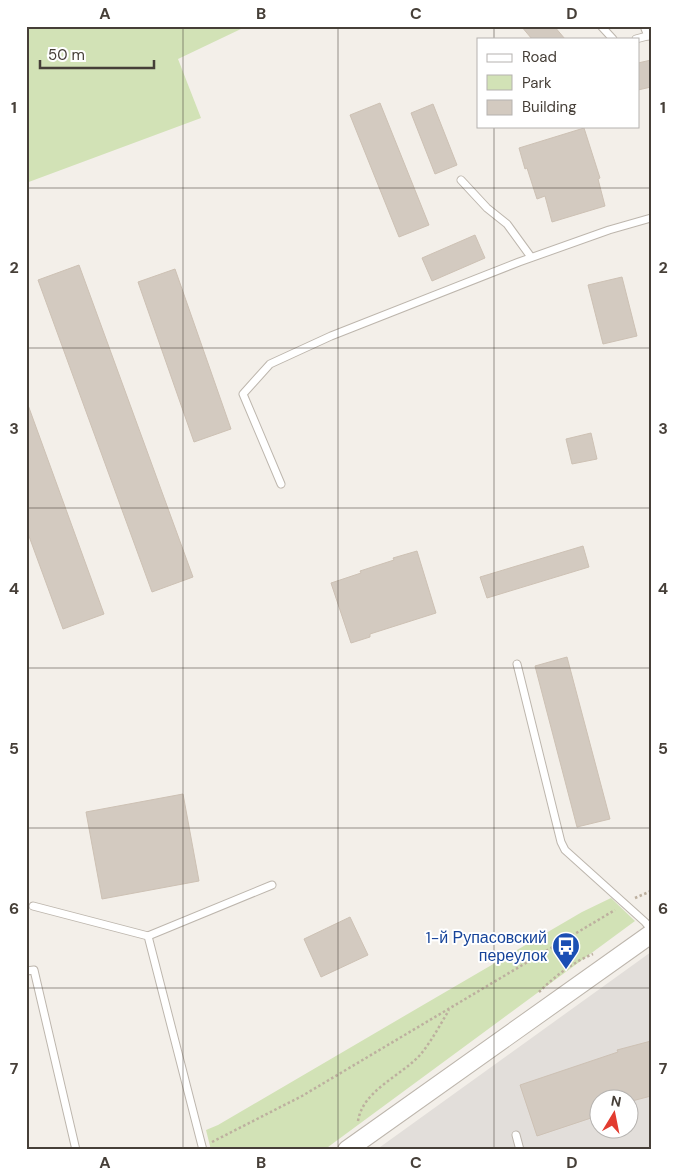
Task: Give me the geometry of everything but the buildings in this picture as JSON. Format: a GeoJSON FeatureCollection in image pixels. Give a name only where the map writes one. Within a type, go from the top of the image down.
{"type":"FeatureCollection","features":[{"type":"Feature","properties":{"kind":"street"},"geometry":{"type":"LineString","coordinates":[[347,1150],[651,934]]}},
{"type":"Feature","properties":{"kind":"lane"},"geometry":{"type":"LineString","coordinates":[[601,26],[613,38]]}},
{"type":"Feature","properties":{"kind":"lane"},"geometry":{"type":"LineString","coordinates":[[644,26],[649,36]]}},
{"type":"Feature","properties":{"kind":"lane"},"geometry":{"type":"LineString","coordinates":[[461,180],[487,208],[507,224],[531,257]]}},
{"type":"Feature","properties":{"kind":"lane"},"geometry":{"type":"LineString","coordinates":[[281,484],[243,394],[270,364],[331,336],[531,257],[609,230],[651,218]]}},
{"type":"Feature","properties":{"kind":"lane"},"geometry":{"type":"LineString","coordinates":[[517,664],[561,842],[565,850],[651,929]]}},
{"type":"Feature","properties":{"kind":"lane"},"geometry":{"type":"LineString","coordinates":[[33,906],[148,936],[272,885]]}},
{"type":"Feature","properties":{"kind":"lane"},"geometry":{"type":"LineString","coordinates":[[148,936],[202,1148]]}},
{"type":"Feature","properties":{"kind":"lane"},"geometry":{"type":"LineString","coordinates":[[26,971],[34,970],[76,1150]]}},
{"type":"Feature","properties":{"kind":"lane"},"geometry":{"type":"LineString","coordinates":[[516,1135],[520,1150]]}},
{"type":"Feature","properties":{"kind":"path"},"geometry":{"type":"LineString","coordinates":[[202,1148],[302,1096],[651,890]]}},
{"type":"Feature","properties":{"kind":"path"},"geometry":{"type":"LineString","coordinates":[[358,1121],[365,1102],[421,1054],[451,1008]]}},
{"type":"Feature","properties":{"kind":"shaded area"},"geometry":{"type":"Polygon","coordinates":[[[651,952],[651,1150],[376,1150],[651,952]]]}},
{"type":"Feature","properties":{"kind":"green space"},"geometry":{"type":"Polygon","coordinates":[[[26,26],[243,26],[243,28],[178,59],[201,118],[26,183],[26,26]]]}},
{"type":"Feature","properties":{"kind":"green space"},"geometry":{"type":"Polygon","coordinates":[[[611,898],[635,921],[324,1150],[211,1150],[206,1130],[218,1125],[582,912],[611,898]]]}},
{"type":"Feature","properties":{"kind":"place","name":"1-й Рупасовский переулок"},"geometry":{"type":"Point","coordinates":[566,970]}}]}
